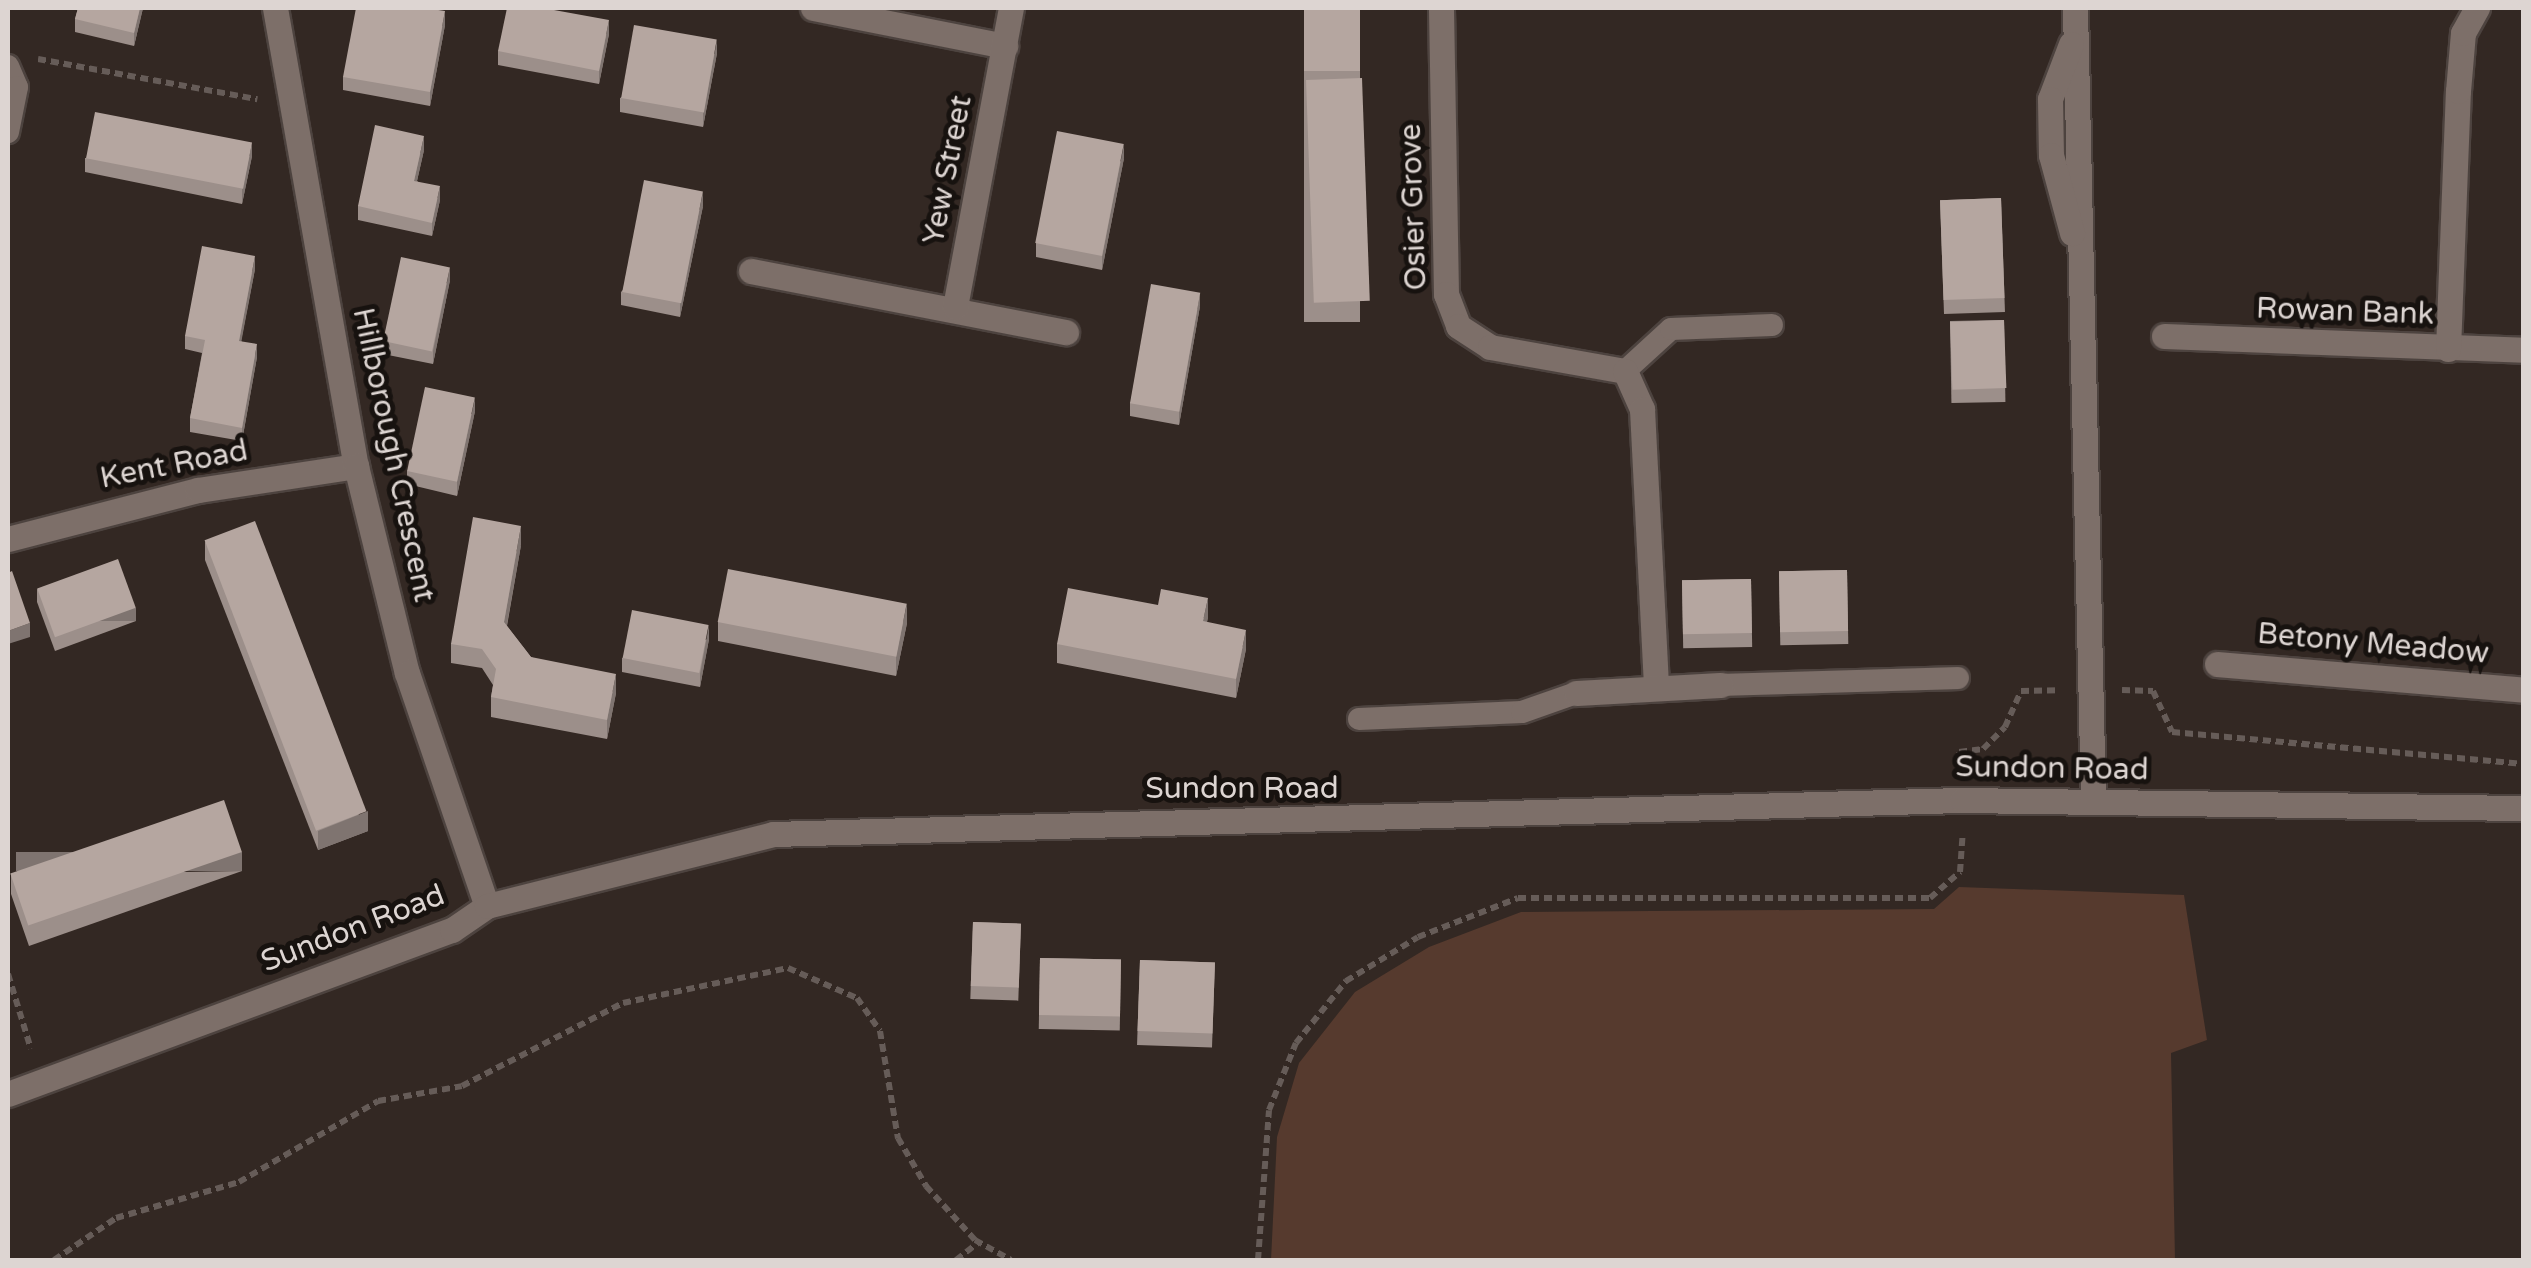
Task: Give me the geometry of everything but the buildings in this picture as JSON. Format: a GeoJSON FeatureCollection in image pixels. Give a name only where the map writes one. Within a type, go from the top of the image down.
{"type":"FeatureCollection","features":[{"type":"Feature","properties":{"kind":"street","name":"Hillborough Crescent"},"geometry":{"type":"LineString","coordinates":[[275,8],[356,466],[407,673],[487,906]]}},
{"type":"Feature","properties":{"kind":"street"},"geometry":{"type":"LineString","coordinates":[[813,8],[1005,46]]}},
{"type":"Feature","properties":{"kind":"street","name":"Yew Street"},"geometry":{"type":"LineString","coordinates":[[956,307],[1011,8]]}},
{"type":"Feature","properties":{"kind":"street","name":"Osier Grove"},"geometry":{"type":"LineString","coordinates":[[1442,8],[1446,294],[1458,326],[1490,347],[1626,371]]}},
{"type":"Feature","properties":{"kind":"street"},"geometry":{"type":"LineString","coordinates":[[2448,349],[2463,33],[2477,8]]}},
{"type":"Feature","properties":{"kind":"street"},"geometry":{"type":"LineString","coordinates":[[2075,20],[2050,99],[2051,155],[2083,271],[2093,802]]}},
{"type":"Feature","properties":{"kind":"street"},"geometry":{"type":"LineString","coordinates":[[751,271],[956,307],[1066,332]]}},
{"type":"Feature","properties":{"kind":"street","name":"Rowan Bank"},"geometry":{"type":"LineString","coordinates":[[2164,336],[2524,350]]}},
{"type":"Feature","properties":{"kind":"street"},"geometry":{"type":"LineString","coordinates":[[1626,371],[1642,410],[1656,688]]}},
{"type":"Feature","properties":{"kind":"street","name":"Kent Road"},"geometry":{"type":"LineString","coordinates":[[8,539],[198,490],[356,466]]}},
{"type":"Feature","properties":{"kind":"street","name":"Betony Meadow"},"geometry":{"type":"LineString","coordinates":[[2217,664],[2524,690]]}},
{"type":"Feature","properties":{"kind":"street"},"geometry":{"type":"LineString","coordinates":[[1576,693],[1721,685]]}},
{"type":"Feature","properties":{"kind":"street","name":"Sundon Road"},"geometry":{"type":"LineString","coordinates":[[8,1094],[452,930],[487,906],[696,846],[850,828],[2093,802],[2524,808]]}},
{"type":"Feature","properties":{"kind":"lane"},"geometry":{"type":"LineString","coordinates":[[8,132],[17,87],[17,62]]}},
{"type":"Feature","properties":{"kind":"lane"},"geometry":{"type":"LineString","coordinates":[[1626,371],[1672,329],[1772,325]]}},
{"type":"Feature","properties":{"kind":"lane"},"geometry":{"type":"LineString","coordinates":[[1721,685],[1958,678]]}},
{"type":"Feature","properties":{"kind":"lane"},"geometry":{"type":"LineString","coordinates":[[1359,719],[1522,712],[1576,693]]}},
{"type":"Feature","properties":{"kind":"path"},"geometry":{"type":"LineString","coordinates":[[17,62],[292,105]]}},
{"type":"Feature","properties":{"kind":"path"},"geometry":{"type":"LineString","coordinates":[[1960,752],[1983,749],[2005,728],[2021,691]]}},
{"type":"Feature","properties":{"kind":"path"},"geometry":{"type":"LineString","coordinates":[[2153,691],[2172,732],[2524,764]]}},
{"type":"Feature","properties":{"kind":"path"},"geometry":{"type":"LineString","coordinates":[[1258,1260],[1268,1110],[1296,1044],[1346,981],[1418,938],[1518,898],[1930,898],[1960,872],[1964,848]]}},
{"type":"Feature","properties":{"kind":"path"},"geometry":{"type":"LineString","coordinates":[[54,1260],[116,1218],[239,1182],[378,1101],[462,1086],[623,1003],[788,968],[857,998],[880,1030],[898,1138],[926,1186],[980,1242],[1010,1260]]}},
{"type":"Feature","properties":{"kind":"path"},"geometry":{"type":"LineString","coordinates":[[8,974],[41,1081]]}},
{"type":"Feature","properties":{"kind":"path"},"geometry":{"type":"LineString","coordinates":[[956,1260],[980,1242]]}},
{"type":"Feature","properties":{"kind":"shaded area"},"geometry":{"type":"Polygon","coordinates":[[[1959,887],[2184,895],[2207,1040],[2171,1053],[2175,1260],[1271,1260],[1277,1137],[1299,1063],[1355,992],[1429,947],[1521,912],[1934,909],[1959,887]]]}}]}
